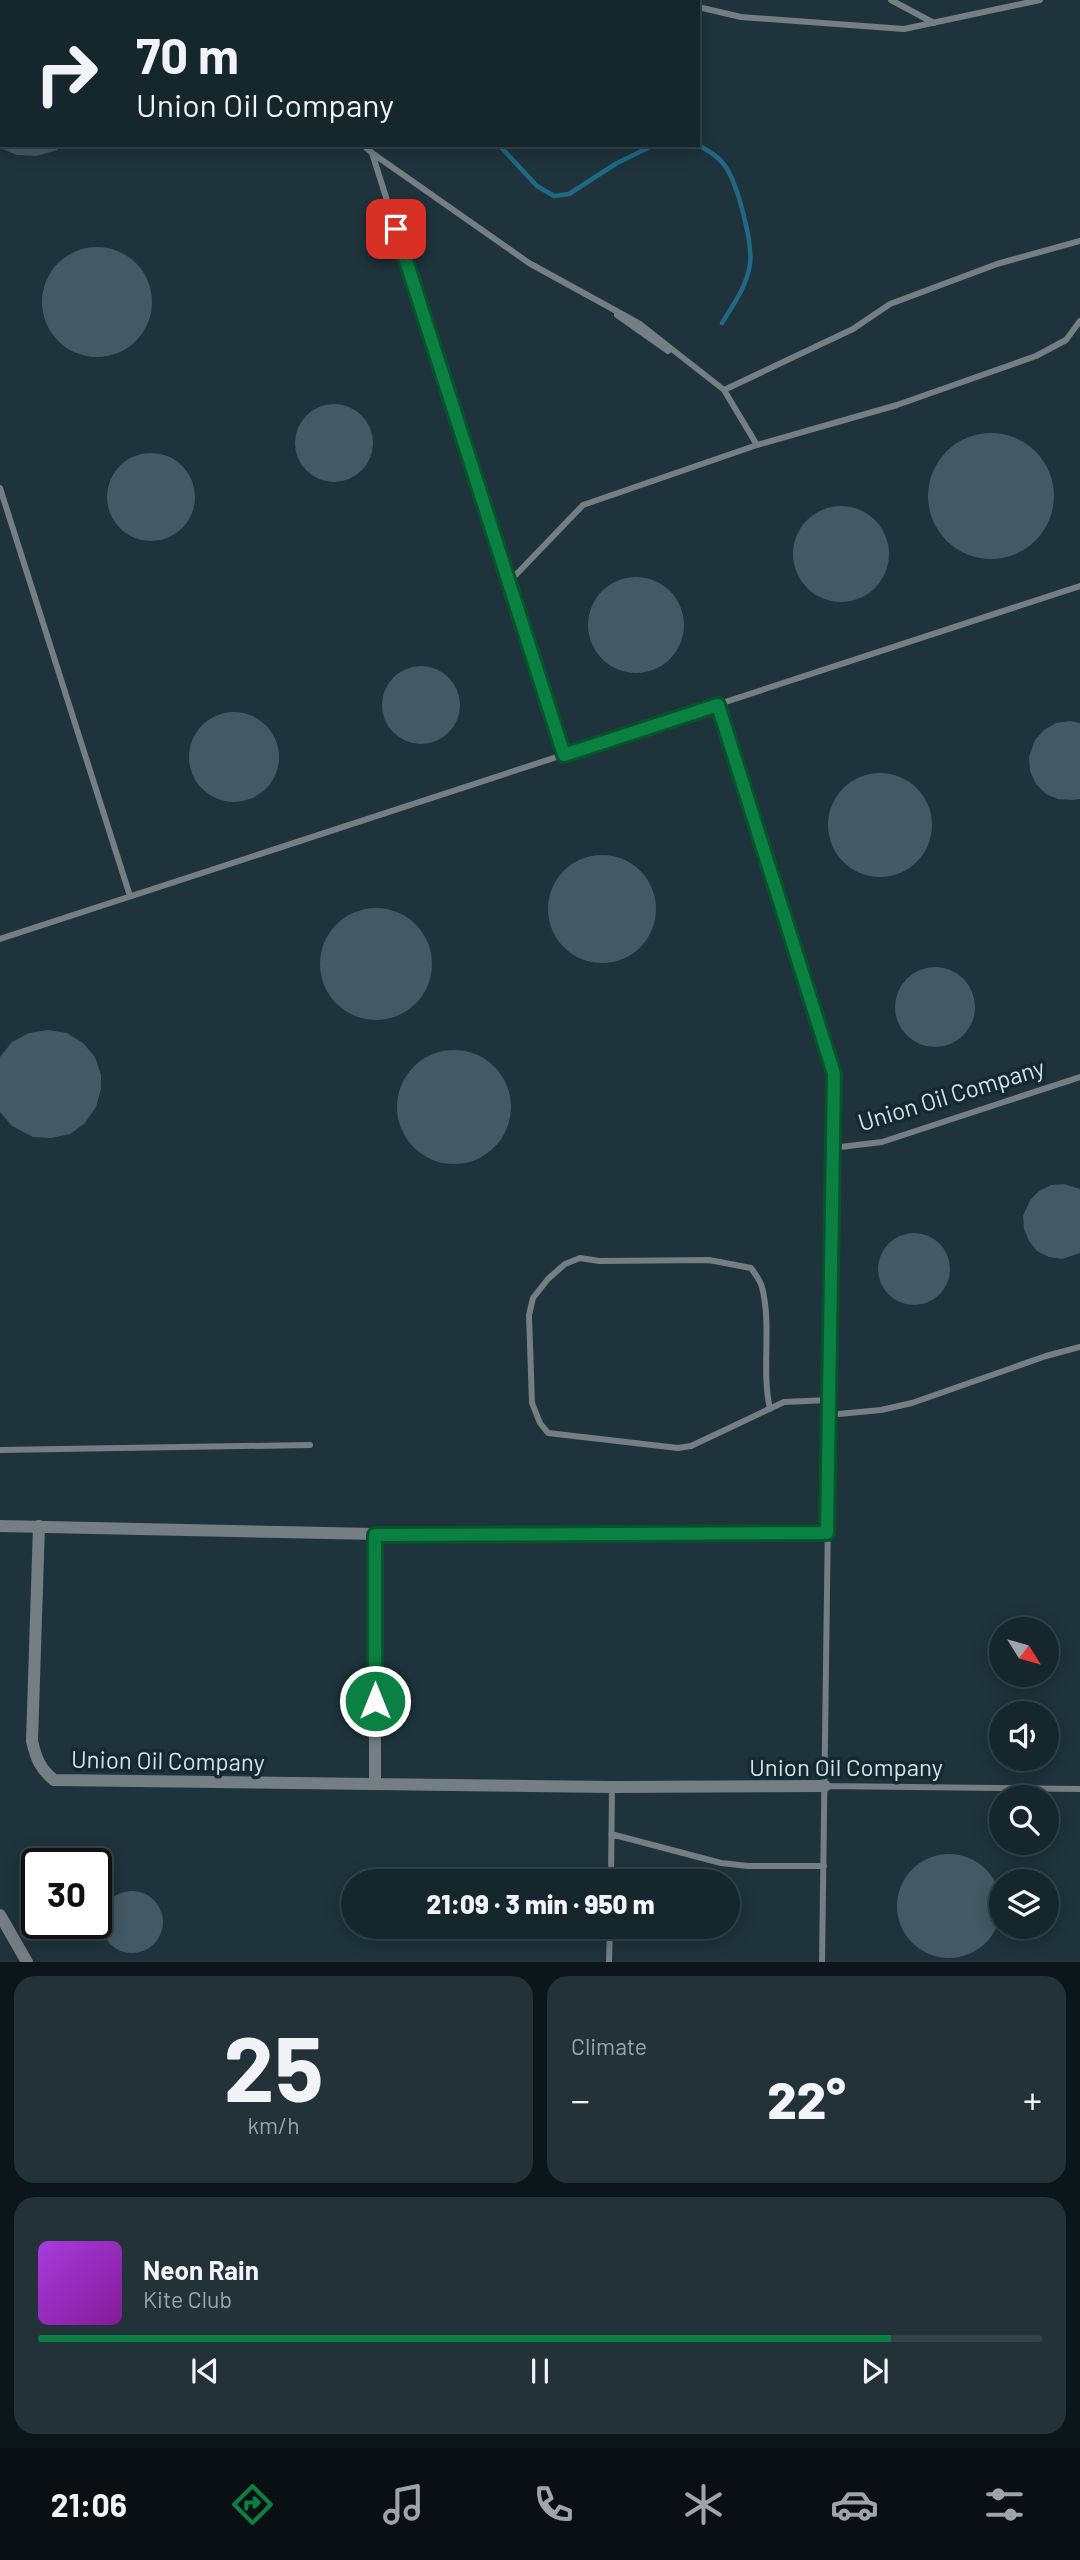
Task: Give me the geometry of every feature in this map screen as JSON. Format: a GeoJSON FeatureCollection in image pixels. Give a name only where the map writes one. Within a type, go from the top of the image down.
{"type":"FeatureCollection","features":[{"type":"Feature","properties":{"kind":"street"},"geometry":{"type":"LineString","coordinates":[[0,1525],[375,1535],[827,1533]]}},
{"type":"Feature","properties":{"kind":"street","name":"Union Oil Company"},"geometry":{"type":"LineString","coordinates":[[39,1527],[32,1741],[36,1759],[44,1772],[54,1780],[612,1787],[825,1786]]}},
{"type":"Feature","properties":{"kind":"street"},"geometry":{"type":"LineString","coordinates":[[375,1535],[375,1784]]}},
{"type":"Feature","properties":{"kind":"street"},"geometry":{"type":"LineString","coordinates":[[0,1915],[27,1962]]}},
{"type":"Feature","properties":{"kind":"lane"},"geometry":{"type":"LineString","coordinates":[[891,0],[934,23]]}},
{"type":"Feature","properties":{"kind":"lane"},"geometry":{"type":"LineString","coordinates":[[700,8],[741,17],[904,29],[1040,0]]}},
{"type":"Feature","properties":{"kind":"lane"},"geometry":{"type":"LineString","coordinates":[[365,147],[518,257],[603,306],[724,390],[757,445]]}},
{"type":"Feature","properties":{"kind":"lane"},"geometry":{"type":"LineString","coordinates":[[372,153],[564,755]]}},
{"type":"Feature","properties":{"kind":"lane"},"geometry":{"type":"LineString","coordinates":[[724,390],[853,329],[890,304],[997,264],[1080,241]]}},
{"type":"Feature","properties":{"kind":"lane"},"geometry":{"type":"LineString","coordinates":[[509,582],[583,505],[757,445],[897,404],[1036,356],[1066,340],[1080,321]]}},
{"type":"Feature","properties":{"kind":"lane"},"geometry":{"type":"LineString","coordinates":[[0,488],[130,897]]}},
{"type":"Feature","properties":{"kind":"lane"},"geometry":{"type":"LineString","coordinates":[[0,939],[1080,586]]}},
{"type":"Feature","properties":{"kind":"lane"},"geometry":{"type":"LineString","coordinates":[[718,705],[834,1074],[822,1962]]}},
{"type":"Feature","properties":{"kind":"lane","name":"Union Oil Company"},"geometry":{"type":"LineString","coordinates":[[832,1147],[882,1142],[1080,1077]]}},
{"type":"Feature","properties":{"kind":"lane"},"geometry":{"type":"LineString","coordinates":[[770,1409],[765,1374],[766,1309],[762,1284],[751,1268],[709,1260],[599,1261],[580,1258],[565,1264],[533,1298],[529,1315],[532,1403],[540,1423],[548,1433],[678,1448],[691,1446],[770,1409],[784,1402],[828,1400]]}},
{"type":"Feature","properties":{"kind":"lane"},"geometry":{"type":"LineString","coordinates":[[828,1415],[881,1410],[912,1402],[1080,1347]]}},
{"type":"Feature","properties":{"kind":"lane"},"geometry":{"type":"LineString","coordinates":[[0,1450],[310,1445]]}},
{"type":"Feature","properties":{"kind":"lane","name":"Union Oil Company"},"geometry":{"type":"LineString","coordinates":[[825,1786],[1080,1788]]}},
{"type":"Feature","properties":{"kind":"lane"},"geometry":{"type":"LineString","coordinates":[[611,1869],[612,1787]]}},
{"type":"Feature","properties":{"kind":"lane"},"geometry":{"type":"LineString","coordinates":[[611,1834],[722,1863],[748,1867],[824,1866]]}},
{"type":"Feature","properties":{"kind":"lane"},"geometry":{"type":"LineString","coordinates":[[609,1962],[610,1939]]}},
{"type":"Feature","properties":{"kind":"building"},"geometry":{"type":"Polygon","coordinates":[[[61,147],[37,156],[17,155],[0,148],[61,147]]]}},
{"type":"Feature","properties":{"kind":"building"},"geometry":{"type":"Polygon","coordinates":[[[97,247],[118,251],[136,263],[148,281],[152,302],[148,323],[136,341],[118,353],[97,357],[76,353],[58,341],[46,323],[42,302],[46,281],[58,263],[76,251],[97,247]]]}},
{"type":"Feature","properties":{"kind":"building"},"geometry":{"type":"Polygon","coordinates":[[[334,404],[349,407],[366,421],[373,443],[370,458],[356,475],[334,482],[319,479],[302,465],[295,443],[298,428],[312,411],[334,404]]]}},
{"type":"Feature","properties":{"kind":"building"},"geometry":{"type":"Polygon","coordinates":[[[991,433],[1015,438],[1036,451],[1049,472],[1054,496],[1049,520],[1036,541],[1015,554],[991,559],[967,554],[946,541],[933,520],[928,496],[933,472],[946,451],[967,438],[991,433]]]}},
{"type":"Feature","properties":{"kind":"building"},"geometry":{"type":"Polygon","coordinates":[[[151,453],[176,460],[188,472],[195,497],[188,522],[176,534],[151,541],[126,534],[114,522],[107,497],[114,472],[126,460],[151,453]]]}},
{"type":"Feature","properties":{"kind":"building"},"geometry":{"type":"Polygon","coordinates":[[[841,506],[859,510],[875,520],[885,536],[889,554],[885,572],[875,588],[859,598],[841,602],[823,598],[807,588],[797,572],[793,554],[797,536],[807,520],[823,510],[841,506]]]}},
{"type":"Feature","properties":{"kind":"building"},"geometry":{"type":"Polygon","coordinates":[[[636,577],[654,581],[670,591],[680,607],[684,625],[680,643],[670,659],[654,669],[636,673],[618,669],[602,659],[592,643],[588,625],[592,607],[602,591],[618,581],[636,577]]]}},
{"type":"Feature","properties":{"kind":"building"},"geometry":{"type":"Polygon","coordinates":[[[421,666],[436,669],[453,683],[460,705],[457,720],[443,737],[421,744],[406,741],[389,727],[382,705],[385,690],[399,673],[421,666]]]}},
{"type":"Feature","properties":{"kind":"building"},"geometry":{"type":"Polygon","coordinates":[[[234,712],[251,716],[266,725],[275,740],[279,757],[275,774],[266,789],[251,798],[234,802],[217,798],[202,789],[193,774],[189,757],[193,740],[202,725],[217,716],[234,712]]]}},
{"type":"Feature","properties":{"kind":"building"},"geometry":{"type":"Polygon","coordinates":[[[1056,723],[1080,723],[1080,799],[1072,800],[1058,799],[1046,794],[1036,784],[1030,771],[1029,757],[1035,740],[1044,730],[1056,723]]]}},
{"type":"Feature","properties":{"kind":"building"},"geometry":{"type":"Polygon","coordinates":[[[880,773],[900,777],[917,788],[928,805],[932,825],[928,845],[917,862],[900,873],[880,877],[860,873],[843,862],[832,845],[828,825],[832,805],[843,788],[860,777],[880,773]]]}},
{"type":"Feature","properties":{"kind":"building"},"geometry":{"type":"Polygon","coordinates":[[[602,855],[623,859],[640,871],[652,888],[656,909],[652,930],[640,947],[623,959],[602,963],[581,959],[564,947],[552,930],[548,909],[552,888],[564,871],[581,859],[602,855]]]}},
{"type":"Feature","properties":{"kind":"building"},"geometry":{"type":"Polygon","coordinates":[[[376,908],[397,912],[416,924],[428,943],[432,964],[428,985],[416,1004],[397,1016],[376,1020],[355,1016],[336,1004],[324,985],[320,964],[324,943],[336,924],[355,912],[376,908]]]}},
{"type":"Feature","properties":{"kind":"building"},"geometry":{"type":"Polygon","coordinates":[[[935,967],[950,970],[963,979],[972,992],[975,1007],[972,1022],[963,1035],[950,1044],[935,1047],[920,1044],[907,1035],[898,1022],[895,1007],[898,992],[907,979],[920,970],[935,967]]]}},
{"type":"Feature","properties":{"kind":"building"},"geometry":{"type":"Polygon","coordinates":[[[48,1030],[67,1033],[83,1043],[95,1057],[101,1075],[101,1089],[96,1107],[85,1123],[70,1134],[51,1138],[33,1137],[12,1126],[0,1112],[0,1057],[12,1042],[29,1033],[48,1030]]]}},
{"type":"Feature","properties":{"kind":"building"},"geometry":{"type":"Polygon","coordinates":[[[454,1050],[476,1055],[494,1067],[506,1085],[511,1107],[506,1129],[494,1147],[476,1159],[454,1164],[432,1159],[414,1147],[402,1129],[397,1107],[402,1085],[414,1067],[432,1055],[454,1050]]]}},
{"type":"Feature","properties":{"kind":"building"},"geometry":{"type":"Polygon","coordinates":[[[1064,1184],[1080,1189],[1080,1253],[1062,1259],[1037,1251],[1024,1229],[1023,1216],[1030,1200],[1039,1191],[1051,1185],[1064,1184]]]}},
{"type":"Feature","properties":{"kind":"building"},"geometry":{"type":"Polygon","coordinates":[[[921,1233],[940,1243],[948,1255],[948,1283],[940,1295],[928,1303],[907,1305],[888,1295],[880,1283],[878,1262],[888,1243],[900,1235],[921,1233]]]}},
{"type":"Feature","properties":{"kind":"building"},"geometry":{"type":"Polygon","coordinates":[[[949,1854],[969,1858],[989,1873],[989,1939],[986,1943],[969,1954],[949,1958],[929,1954],[912,1943],[901,1926],[897,1906],[901,1886],[912,1869],[929,1858],[949,1854]]]}},
{"type":"Feature","properties":{"kind":"building"},"geometry":{"type":"Polygon","coordinates":[[[132,1891],[149,1896],[158,1905],[162,1916],[158,1939],[149,1948],[126,1952],[115,1948],[106,1939],[112,1939],[112,1898],[115,1896],[132,1891]]]}},
{"type":"Feature","properties":{"kind":"waterway"},"geometry":{"type":"LineString","coordinates":[[700,146],[718,158],[727,169],[740,201],[749,243],[750,264],[746,280],[722,323]]}},
{"type":"Feature","properties":{"kind":"waterway"},"geometry":{"type":"LineString","coordinates":[[501,147],[537,186],[554,196],[569,194],[617,163],[650,147]]}},
{"type":"Feature","properties":{"kind":"route"},"geometry":{"type":"LineString","coordinates":[[375,1701],[375,1535],[827,1533],[834,1074],[718,705],[564,755],[396,229]]}}]}
